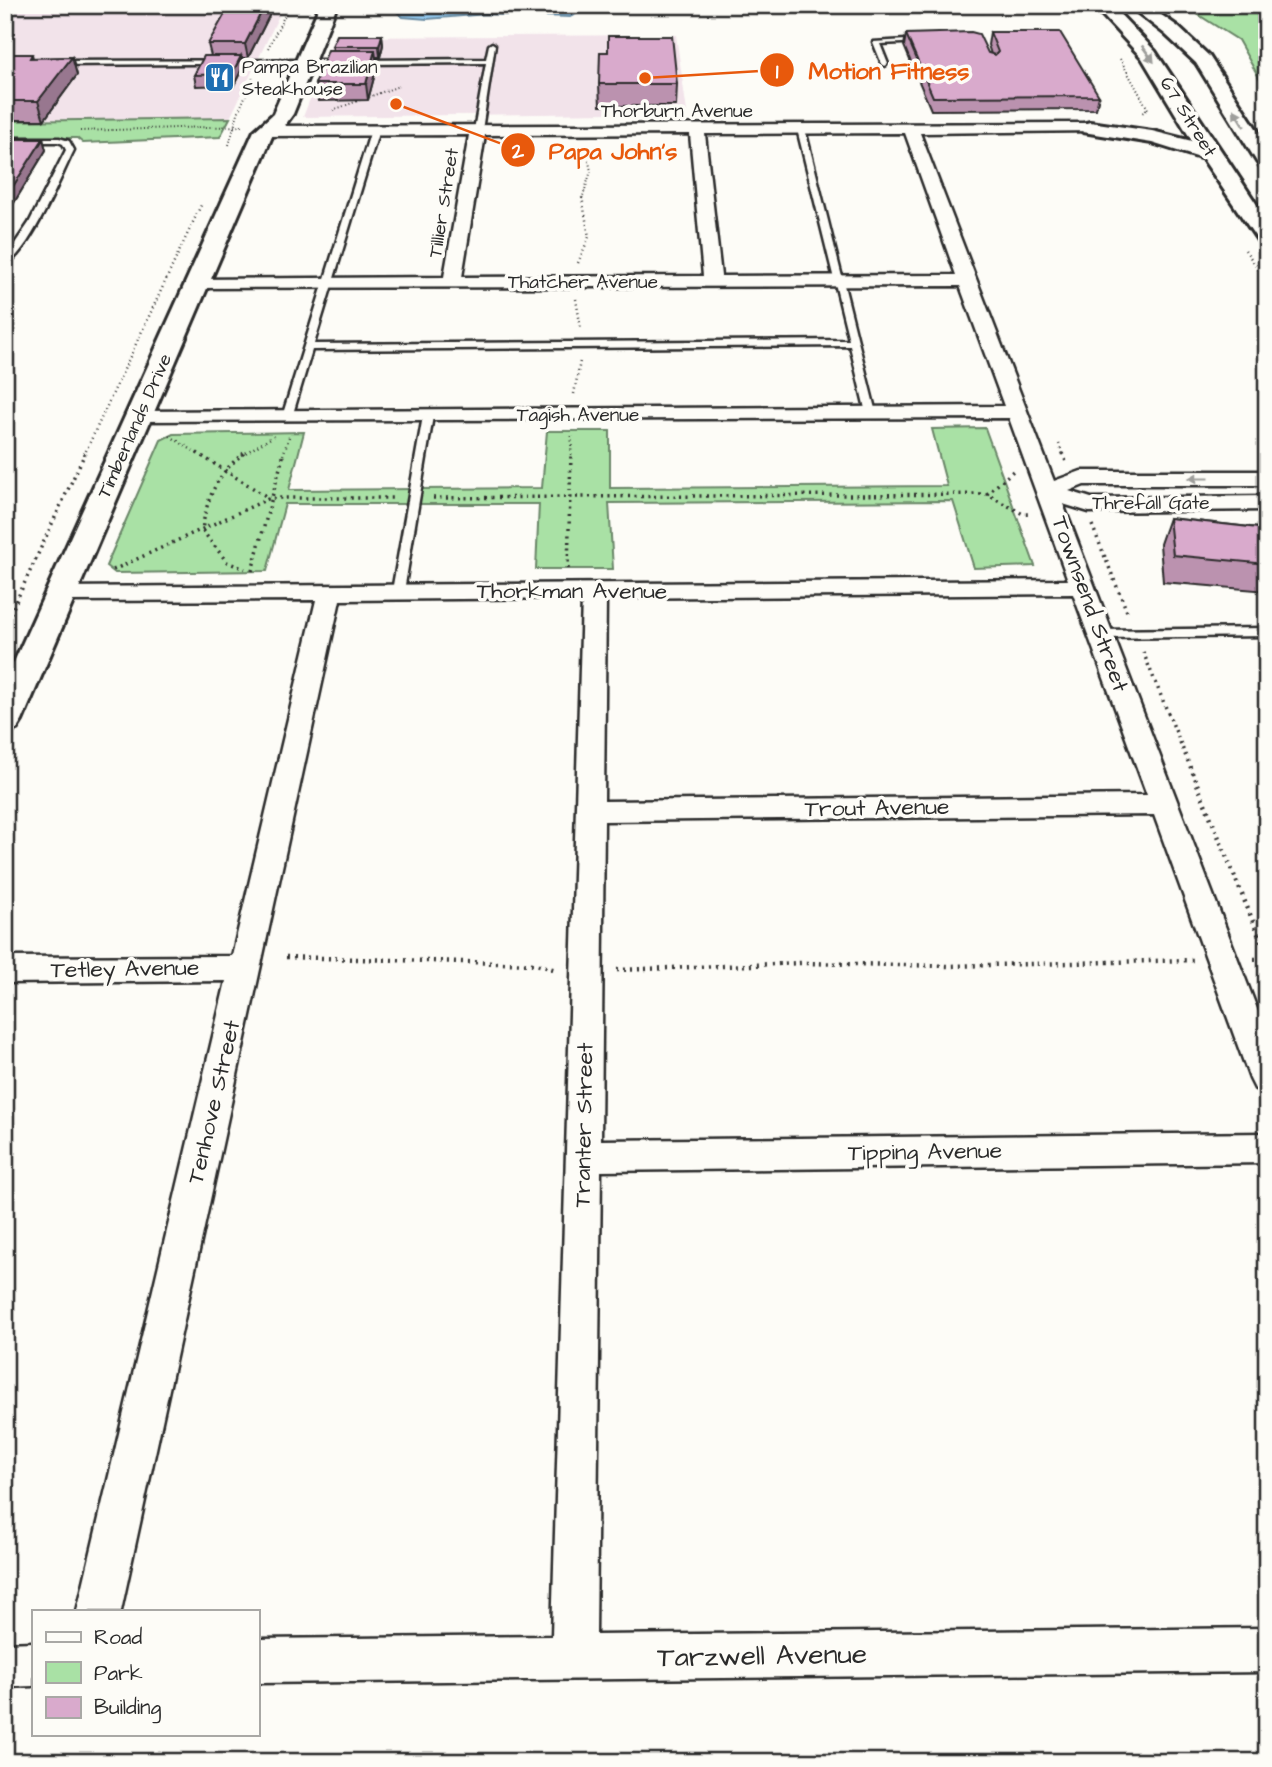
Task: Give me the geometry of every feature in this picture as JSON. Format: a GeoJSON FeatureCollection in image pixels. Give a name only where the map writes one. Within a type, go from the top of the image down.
{"type":"FeatureCollection","features":[{"type":"Feature","properties":{"kind":"main road","name":"Timberlands Drive"},"geometry":{"type":"LineString","coordinates":[[5,721],[197,284],[257,124],[276,124],[283,114],[329,5]]}},
{"type":"Feature","properties":{"kind":"main road","name":"67 Street"},"geometry":{"type":"LineString","coordinates":[[1101,5],[1117,18],[1149,53],[1211,155],[1267,237]]}},
{"type":"Feature","properties":{"kind":"main road","name":"67 Street"},"geometry":{"type":"LineString","coordinates":[[1136,5],[1182,39],[1213,74],[1267,162]]}},
{"type":"Feature","properties":{"kind":"main road"},"geometry":{"type":"LineString","coordinates":[[1156,5],[1202,43],[1210,54],[1213,74]]}},
{"type":"Feature","properties":{"kind":"main road"},"geometry":{"type":"LineString","coordinates":[[263,76],[270,60],[288,40]]}},
{"type":"Feature","properties":{"kind":"main road"},"geometry":{"type":"LineString","coordinates":[[1090,128],[1154,116],[1171,89]]}},
{"type":"Feature","properties":{"kind":"main road"},"geometry":{"type":"LineString","coordinates":[[1090,128],[1138,133],[1211,155]]}},
{"type":"Feature","properties":{"kind":"street","name":"Thorburn Avenue"},"geometry":{"type":"LineString","coordinates":[[257,124],[375,130],[1090,128]]}},
{"type":"Feature","properties":{"kind":"street","name":"Townsend Street"},"geometry":{"type":"LineString","coordinates":[[911,129],[1018,412],[1038,498],[1084,587],[1267,1079]]}},
{"type":"Feature","properties":{"kind":"street","name":"Tillier Street"},"geometry":{"type":"LineString","coordinates":[[452,283],[478,130]]}},
{"type":"Feature","properties":{"kind":"street"},"geometry":{"type":"LineString","coordinates":[[697,130],[713,282]]}},
{"type":"Feature","properties":{"kind":"street","name":"Thatcher Avenue"},"geometry":{"type":"LineString","coordinates":[[197,284],[968,280]]}},
{"type":"Feature","properties":{"kind":"street","name":"Tagish Avenue"},"geometry":{"type":"LineString","coordinates":[[139,417],[1018,412]]}},
{"type":"Feature","properties":{"kind":"street","name":"Threfall Gate"},"geometry":{"type":"LineString","coordinates":[[1038,498],[1081,478],[1267,478]]}},
{"type":"Feature","properties":{"kind":"street","name":"Threfall Gate"},"geometry":{"type":"LineString","coordinates":[[1038,498],[1090,505],[1267,503]]}},
{"type":"Feature","properties":{"kind":"street","name":"Thorkman Avenue"},"geometry":{"type":"LineString","coordinates":[[61,594],[1084,587]]}},
{"type":"Feature","properties":{"kind":"street","name":"Tenhove Street"},"geometry":{"type":"LineString","coordinates":[[99,1610],[330,592]]}},
{"type":"Feature","properties":{"kind":"street","name":"Tranter Street"},"geometry":{"type":"LineString","coordinates":[[574,1659],[594,592]]}},
{"type":"Feature","properties":{"kind":"street","name":"Trout Avenue"},"geometry":{"type":"LineString","coordinates":[[589,811],[1165,805]]}},
{"type":"Feature","properties":{"kind":"street","name":"Tetley Avenue"},"geometry":{"type":"LineString","coordinates":[[5,970],[244,968]]}},
{"type":"Feature","properties":{"kind":"street","name":"Tipping Avenue"},"geometry":{"type":"LineString","coordinates":[[584,1156],[1267,1148]]}},
{"type":"Feature","properties":{"kind":"street","name":"Tarzwell Avenue"},"geometry":{"type":"LineString","coordinates":[[259,1661],[1267,1650]]}},
{"type":"Feature","properties":{"kind":"street"},"geometry":{"type":"LineString","coordinates":[[5,1665],[32,1664]]}},
{"type":"Feature","properties":{"kind":"lane"},"geometry":{"type":"LineString","coordinates":[[885,64],[876,42],[933,40]]}},
{"type":"Feature","properties":{"kind":"lane"},"geometry":{"type":"LineString","coordinates":[[478,130],[492,45]]}},
{"type":"Feature","properties":{"kind":"lane"},"geometry":{"type":"LineString","coordinates":[[47,64],[270,60],[303,63],[490,61]]}},
{"type":"Feature","properties":{"kind":"lane"},"geometry":{"type":"LineString","coordinates":[[800,129],[871,413]]}},
{"type":"Feature","properties":{"kind":"lane"},"geometry":{"type":"LineString","coordinates":[[287,417],[375,130]]}},
{"type":"Feature","properties":{"kind":"lane"},"geometry":{"type":"LineString","coordinates":[[5,140],[59,140],[66,142],[69,149],[36,216],[16,251],[5,264]]}},
{"type":"Feature","properties":{"kind":"lane"},"geometry":{"type":"LineString","coordinates":[[309,347],[853,343]]}},
{"type":"Feature","properties":{"kind":"lane"},"geometry":{"type":"LineString","coordinates":[[398,591],[429,416]]}},
{"type":"Feature","properties":{"kind":"lane"},"geometry":{"type":"LineString","coordinates":[[1101,634],[1267,632]]}},
{"type":"Feature","properties":{"kind":"path"},"geometry":{"type":"LineString","coordinates":[[207,13],[232,5]]}},
{"type":"Feature","properties":{"kind":"path"},"geometry":{"type":"LineString","coordinates":[[270,60],[290,5]]}},
{"type":"Feature","properties":{"kind":"path"},"geometry":{"type":"LineString","coordinates":[[1115,50],[1148,109],[1139,114],[1154,116]]}},
{"type":"Feature","properties":{"kind":"path"},"geometry":{"type":"LineString","coordinates":[[229,146],[243,98],[263,76]]}},
{"type":"Feature","properties":{"kind":"path"},"geometry":{"type":"LineString","coordinates":[[332,110],[398,86]]}},
{"type":"Feature","properties":{"kind":"path"},"geometry":{"type":"LineString","coordinates":[[80,131],[119,132],[210,124],[257,124]]}},
{"type":"Feature","properties":{"kind":"path"},"geometry":{"type":"LineString","coordinates":[[5,625],[206,195]]}},
{"type":"Feature","properties":{"kind":"path"},"geometry":{"type":"LineString","coordinates":[[568,568],[573,428]]}},
{"type":"Feature","properties":{"kind":"path"},"geometry":{"type":"LineString","coordinates":[[292,430],[270,498],[252,574],[227,562],[202,530],[205,500],[223,469],[272,437],[292,430]]}},
{"type":"Feature","properties":{"kind":"path"},"geometry":{"type":"LineString","coordinates":[[163,432],[270,498]]}},
{"type":"Feature","properties":{"kind":"path"},"geometry":{"type":"LineString","coordinates":[[987,494],[1012,471],[1017,471]]}},
{"type":"Feature","properties":{"kind":"path"},"geometry":{"type":"LineString","coordinates":[[106,573],[270,498],[987,494],[1023,514],[1032,514],[1038,498]]}},
{"type":"Feature","properties":{"kind":"path"},"geometry":{"type":"LineString","coordinates":[[1086,520],[1092,524],[1267,956]]}},
{"type":"Feature","properties":{"kind":"path"},"geometry":{"type":"LineString","coordinates":[[286,957],[538,964]]}},
{"type":"Feature","properties":{"kind":"path"},"geometry":{"type":"LineString","coordinates":[[635,969],[802,963],[949,966],[1203,960]]}},
{"type":"Feature","properties":{"kind":"shaded area"},"geometry":{"type":"Polygon","coordinates":[[[5,5],[284,5],[230,118],[5,122],[5,5]]]}},
{"type":"Feature","properties":{"kind":"shaded area"},"geometry":{"type":"Polygon","coordinates":[[[676,35],[687,112],[303,117],[334,37],[676,35]]]}},
{"type":"Feature","properties":{"kind":"green space"},"geometry":{"type":"Polygon","coordinates":[[[1183,5],[1267,5],[1267,92],[1238,40],[1183,5]]]}},
{"type":"Feature","properties":{"kind":"green space"},"geometry":{"type":"Polygon","coordinates":[[[230,118],[220,137],[83,143],[77,138],[5,138],[5,121],[230,118]]]}},
{"type":"Feature","properties":{"kind":"green space"},"geometry":{"type":"Polygon","coordinates":[[[985,428],[1035,566],[974,568],[953,501],[609,503],[613,569],[536,569],[539,504],[285,504],[267,571],[115,573],[106,566],[161,440],[173,434],[304,432],[289,490],[542,488],[547,431],[610,431],[610,488],[947,486],[932,429],[985,428]]]}},
{"type":"Feature","properties":{"kind":"water"},"geometry":{"type":"Polygon","coordinates":[[[398,7],[589,7],[570,17],[486,14],[427,19],[403,17],[397,12],[398,7]]]}},
{"type":"Feature","properties":{"kind":"building"},"geometry":{"type":"Polygon","coordinates":[[[230,5],[265,5],[245,44],[208,44],[230,5]]]}},
{"type":"Feature","properties":{"kind":"building"},"geometry":{"type":"Polygon","coordinates":[[[990,32],[1060,32],[1099,96],[933,97],[906,34],[979,34],[988,53],[995,55],[998,52],[990,32]]]}},
{"type":"Feature","properties":{"kind":"building"},"geometry":{"type":"Polygon","coordinates":[[[337,35],[382,35],[379,46],[332,46],[337,35]]]}},
{"type":"Feature","properties":{"kind":"building"},"geometry":{"type":"Polygon","coordinates":[[[608,36],[672,36],[677,84],[599,84],[600,52],[608,52],[608,36]]]}},
{"type":"Feature","properties":{"kind":"building"},"geometry":{"type":"Polygon","coordinates":[[[328,50],[375,50],[366,84],[315,84],[328,50]]]}},
{"type":"Feature","properties":{"kind":"building"},"geometry":{"type":"Polygon","coordinates":[[[5,54],[32,54],[30,58],[72,57],[38,101],[5,101],[5,54]]]}},
{"type":"Feature","properties":{"kind":"building"},"geometry":{"type":"Polygon","coordinates":[[[204,56],[241,56],[232,74],[194,75],[204,56]]]}},
{"type":"Feature","properties":{"kind":"building"},"geometry":{"type":"Polygon","coordinates":[[[5,139],[43,139],[8,194],[5,194],[5,139]]]}},
{"type":"Feature","properties":{"kind":"building"},"geometry":{"type":"Polygon","coordinates":[[[1169,518],[1267,529],[1267,564],[1173,555],[1169,518]]]}},
{"type":"Feature","properties":{"kind":"place","name":"Pampa Brazilian Steakhouse"},"geometry":{"type":"Point","coordinates":[219,78]}},
{"type":"Feature","properties":{"kind":"place","name":"Motion Fitness"},"geometry":{"type":"Point","coordinates":[645,78]}},
{"type":"Feature","properties":{"kind":"place","name":"Papa John's"},"geometry":{"type":"Point","coordinates":[396,104]}}]}
